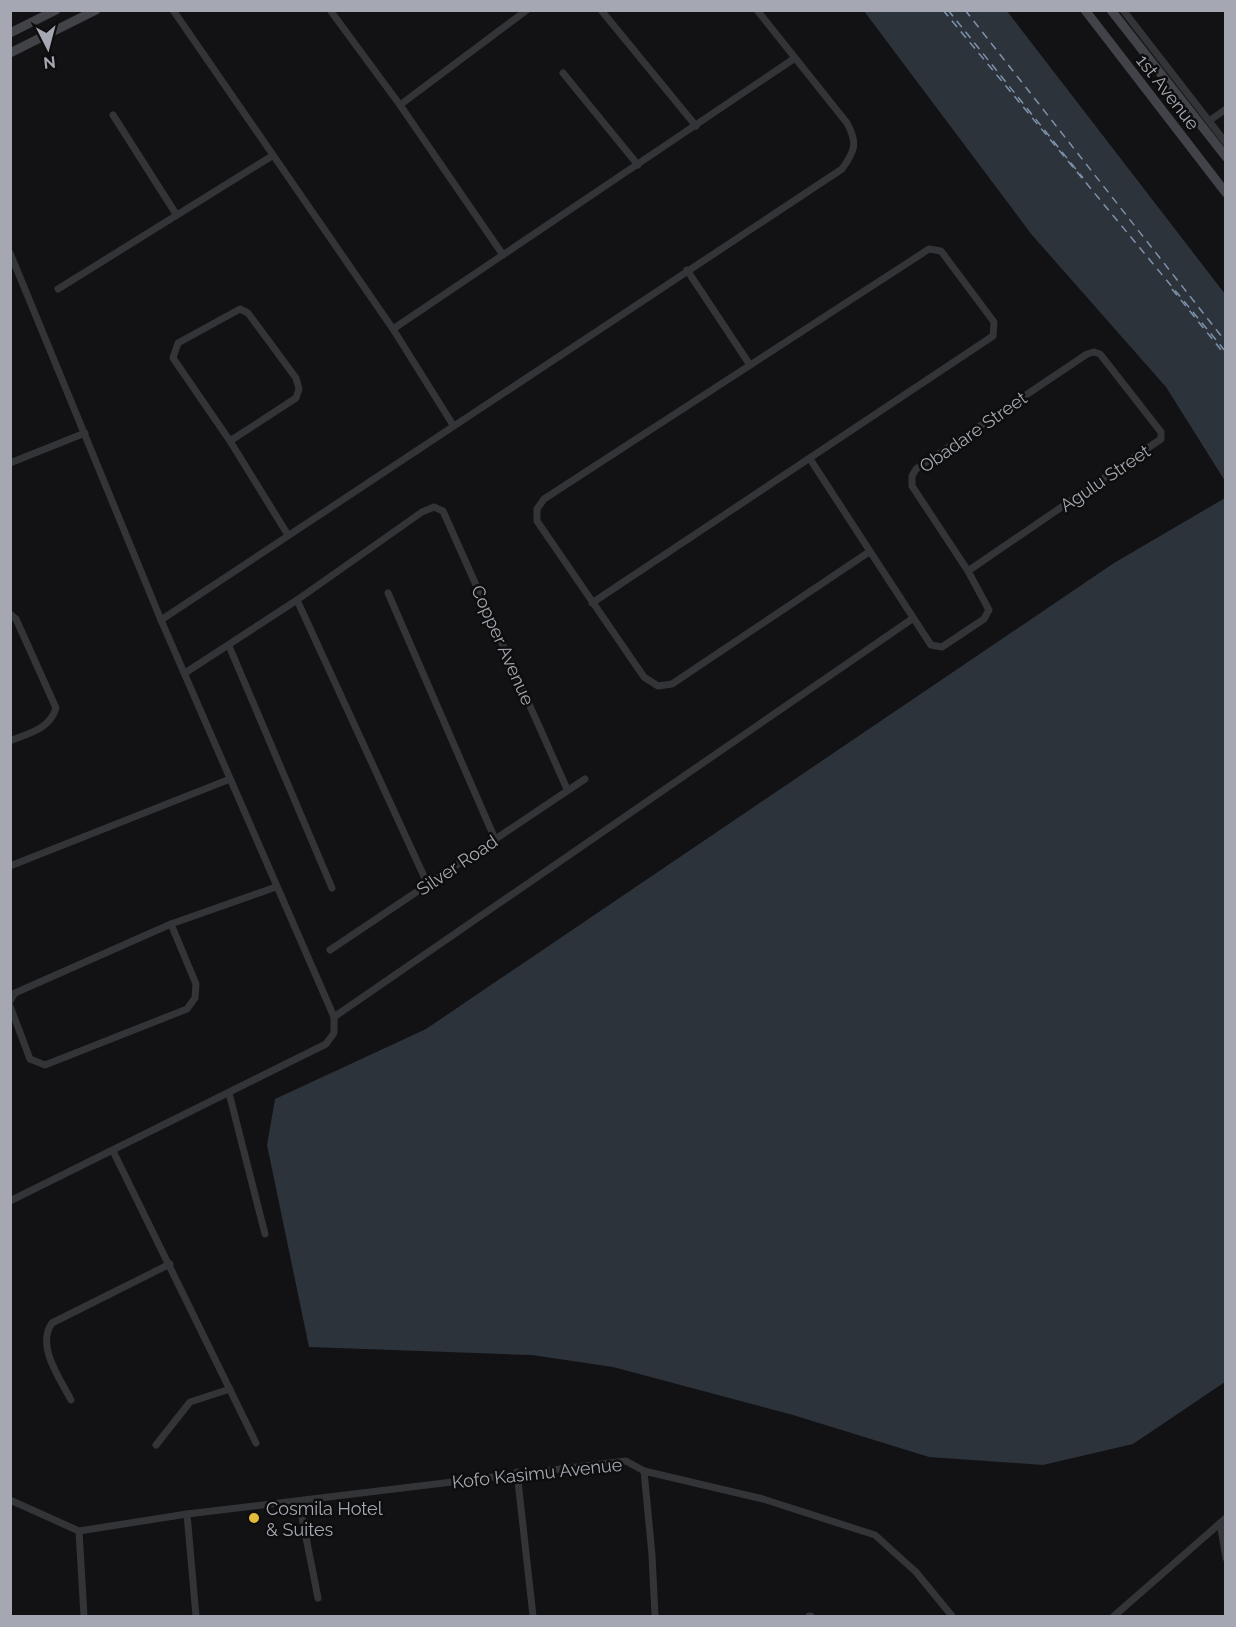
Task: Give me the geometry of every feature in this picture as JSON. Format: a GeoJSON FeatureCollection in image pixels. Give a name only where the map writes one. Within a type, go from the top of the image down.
{"type":"FeatureCollection","features":[{"type":"Feature","properties":{"kind":"main road"},"geometry":{"type":"LineString","coordinates":[[10,33],[56,10]]}},
{"type":"Feature","properties":{"kind":"main road"},"geometry":{"type":"LineString","coordinates":[[10,53],[96,10]]}},
{"type":"Feature","properties":{"kind":"main road","name":"1st Avenue"},"geometry":{"type":"LineString","coordinates":[[1085,10],[1226,193]]}},
{"type":"Feature","properties":{"kind":"main road","name":"1st Avenue"},"geometry":{"type":"LineString","coordinates":[[1111,10],[1226,157]]}},
{"type":"Feature","properties":{"kind":"street"},"geometry":{"type":"LineString","coordinates":[[173,10],[393,329],[453,425]]}},
{"type":"Feature","properties":{"kind":"street"},"geometry":{"type":"LineString","coordinates":[[330,10],[400,105],[503,255]]}},
{"type":"Feature","properties":{"kind":"street"},"geometry":{"type":"LineString","coordinates":[[400,105],[527,10]]}},
{"type":"Feature","properties":{"kind":"street"},"geometry":{"type":"LineString","coordinates":[[601,10],[696,126]]}},
{"type":"Feature","properties":{"kind":"street"},"geometry":{"type":"LineString","coordinates":[[161,620],[842,169],[854,153],[855,138],[847,123],[757,10]]}},
{"type":"Feature","properties":{"kind":"street"},"geometry":{"type":"LineString","coordinates":[[1123,10],[1226,143]]}},
{"type":"Feature","properties":{"kind":"street"},"geometry":{"type":"LineString","coordinates":[[393,329],[795,58]]}},
{"type":"Feature","properties":{"kind":"street"},"geometry":{"type":"LineString","coordinates":[[562,73],[638,165]]}},
{"type":"Feature","properties":{"kind":"street"},"geometry":{"type":"LineString","coordinates":[[1209,121],[1226,109]]}},
{"type":"Feature","properties":{"kind":"street"},"geometry":{"type":"LineString","coordinates":[[113,115],[176,214]]}},
{"type":"Feature","properties":{"kind":"street"},"geometry":{"type":"LineString","coordinates":[[58,289],[272,156]]}},
{"type":"Feature","properties":{"kind":"street"},"geometry":{"type":"LineString","coordinates":[[592,603],[993,336],[994,322],[941,251],[929,249],[544,499],[537,508],[537,521],[592,603],[644,677],[658,686],[672,684],[869,552]]}},
{"type":"Feature","properties":{"kind":"street"},"geometry":{"type":"LineString","coordinates":[[10,253],[161,620],[334,1017],[334,1033],[326,1044],[10,1201]]}},
{"type":"Feature","properties":{"kind":"street"},"geometry":{"type":"LineString","coordinates":[[687,270],[750,365]]}},
{"type":"Feature","properties":{"kind":"street"},"geometry":{"type":"LineString","coordinates":[[230,441],[296,398],[299,389],[289,369],[248,313],[240,309],[178,343],[172,358],[230,441],[288,535]]}},
{"type":"Feature","properties":{"kind":"street","name":"Obadare Street"},"geometry":{"type":"LineString","coordinates":[[912,619],[931,645],[942,647],[984,619],[988,610],[968,571],[912,486],[912,476],[916,469],[1087,354],[1094,352],[1107,359]]}},
{"type":"Feature","properties":{"kind":"street","name":"Agulu Street"},"geometry":{"type":"LineString","coordinates":[[968,571],[1161,439],[1161,432],[1107,359]]}},
{"type":"Feature","properties":{"kind":"street"},"geometry":{"type":"LineString","coordinates":[[10,463],[85,433]]}},
{"type":"Feature","properties":{"kind":"street"},"geometry":{"type":"LineString","coordinates":[[334,1017],[912,619],[810,459]]}},
{"type":"Feature","properties":{"kind":"street","name":"Copper Avenue"},"geometry":{"type":"LineString","coordinates":[[297,600],[422,512],[434,507],[443,511],[567,789]]}},
{"type":"Feature","properties":{"kind":"street"},"geometry":{"type":"LineString","coordinates":[[388,593],[495,839]]}},
{"type":"Feature","properties":{"kind":"street"},"geometry":{"type":"LineString","coordinates":[[185,673],[297,600],[428,885]]}},
{"type":"Feature","properties":{"kind":"street"},"geometry":{"type":"LineString","coordinates":[[10,614],[16,619],[56,708],[53,719],[44,727],[10,741]]}},
{"type":"Feature","properties":{"kind":"street"},"geometry":{"type":"LineString","coordinates":[[229,646],[332,888]]}},
{"type":"Feature","properties":{"kind":"street","name":"Silver Road"},"geometry":{"type":"LineString","coordinates":[[330,950],[585,778]]}},
{"type":"Feature","properties":{"kind":"street"},"geometry":{"type":"LineString","coordinates":[[10,866],[230,779]]}},
{"type":"Feature","properties":{"kind":"street"},"geometry":{"type":"LineString","coordinates":[[171,924],[196,984],[195,998],[187,1009],[45,1065],[30,1059],[10,1004],[15,993],[171,924],[276,887]]}},
{"type":"Feature","properties":{"kind":"street"},"geometry":{"type":"LineString","coordinates":[[229,1093],[265,1234]]}},
{"type":"Feature","properties":{"kind":"street"},"geometry":{"type":"LineString","coordinates":[[113,1150],[256,1443]]}},
{"type":"Feature","properties":{"kind":"street"},"geometry":{"type":"LineString","coordinates":[[71,1400],[45,1347],[45,1333],[52,1323],[170,1264]]}},
{"type":"Feature","properties":{"kind":"street"},"geometry":{"type":"LineString","coordinates":[[156,1445],[189,1402],[230,1389]]}},
{"type":"Feature","properties":{"kind":"street","name":"Kofo Kasimu Avenue"},"geometry":{"type":"LineString","coordinates":[[79,1531],[187,1514],[299,1502],[518,1472],[626,1461],[644,1471],[763,1499],[875,1535],[916,1572],[952,1617]]}},
{"type":"Feature","properties":{"kind":"street"},"geometry":{"type":"LineString","coordinates":[[644,1471],[655,1617]]}},
{"type":"Feature","properties":{"kind":"street"},"geometry":{"type":"LineString","coordinates":[[518,1472],[533,1617]]}},
{"type":"Feature","properties":{"kind":"street"},"geometry":{"type":"LineString","coordinates":[[10,1500],[79,1531],[84,1617]]}},
{"type":"Feature","properties":{"kind":"street"},"geometry":{"type":"LineString","coordinates":[[299,1502],[318,1599]]}},
{"type":"Feature","properties":{"kind":"street"},"geometry":{"type":"LineString","coordinates":[[187,1514],[196,1617]]}},
{"type":"Feature","properties":{"kind":"street"},"geometry":{"type":"LineString","coordinates":[[1223,1520],[1226,1558]]}},
{"type":"Feature","properties":{"kind":"street"},"geometry":{"type":"LineString","coordinates":[[1114,1617],[1223,1520]]}},
{"type":"Feature","properties":{"kind":"shaded area"},"geometry":{"type":"Polygon","coordinates":[[[864,11],[1007,11],[1225,294],[1225,481],[1166,387],[1032,235],[864,11]]]}},
{"type":"Feature","properties":{"kind":"shaded area"},"geometry":{"type":"Polygon","coordinates":[[[1225,498],[1225,1382],[1133,1444],[1043,1465],[929,1457],[793,1415],[613,1367],[532,1355],[309,1347],[267,1145],[275,1099],[426,1029],[1114,563],[1225,498]]]}},
{"type":"Feature","properties":{"kind":"ferry route"},"geometry":{"type":"LineString","coordinates":[[943,10],[1226,352]]}},
{"type":"Feature","properties":{"kind":"ferry route"},"geometry":{"type":"LineString","coordinates":[[948,10],[1083,178]]}},
{"type":"Feature","properties":{"kind":"ferry route"},"geometry":{"type":"LineString","coordinates":[[965,10],[1226,342]]}},
{"type":"Feature","properties":{"kind":"ferry route"},"geometry":{"type":"LineString","coordinates":[[1172,289],[1226,356]]}},
{"type":"Feature","properties":{"kind":"place","name":"Cosmila Hotel & Suites"},"geometry":{"type":"Point","coordinates":[254,1518]}}]}
